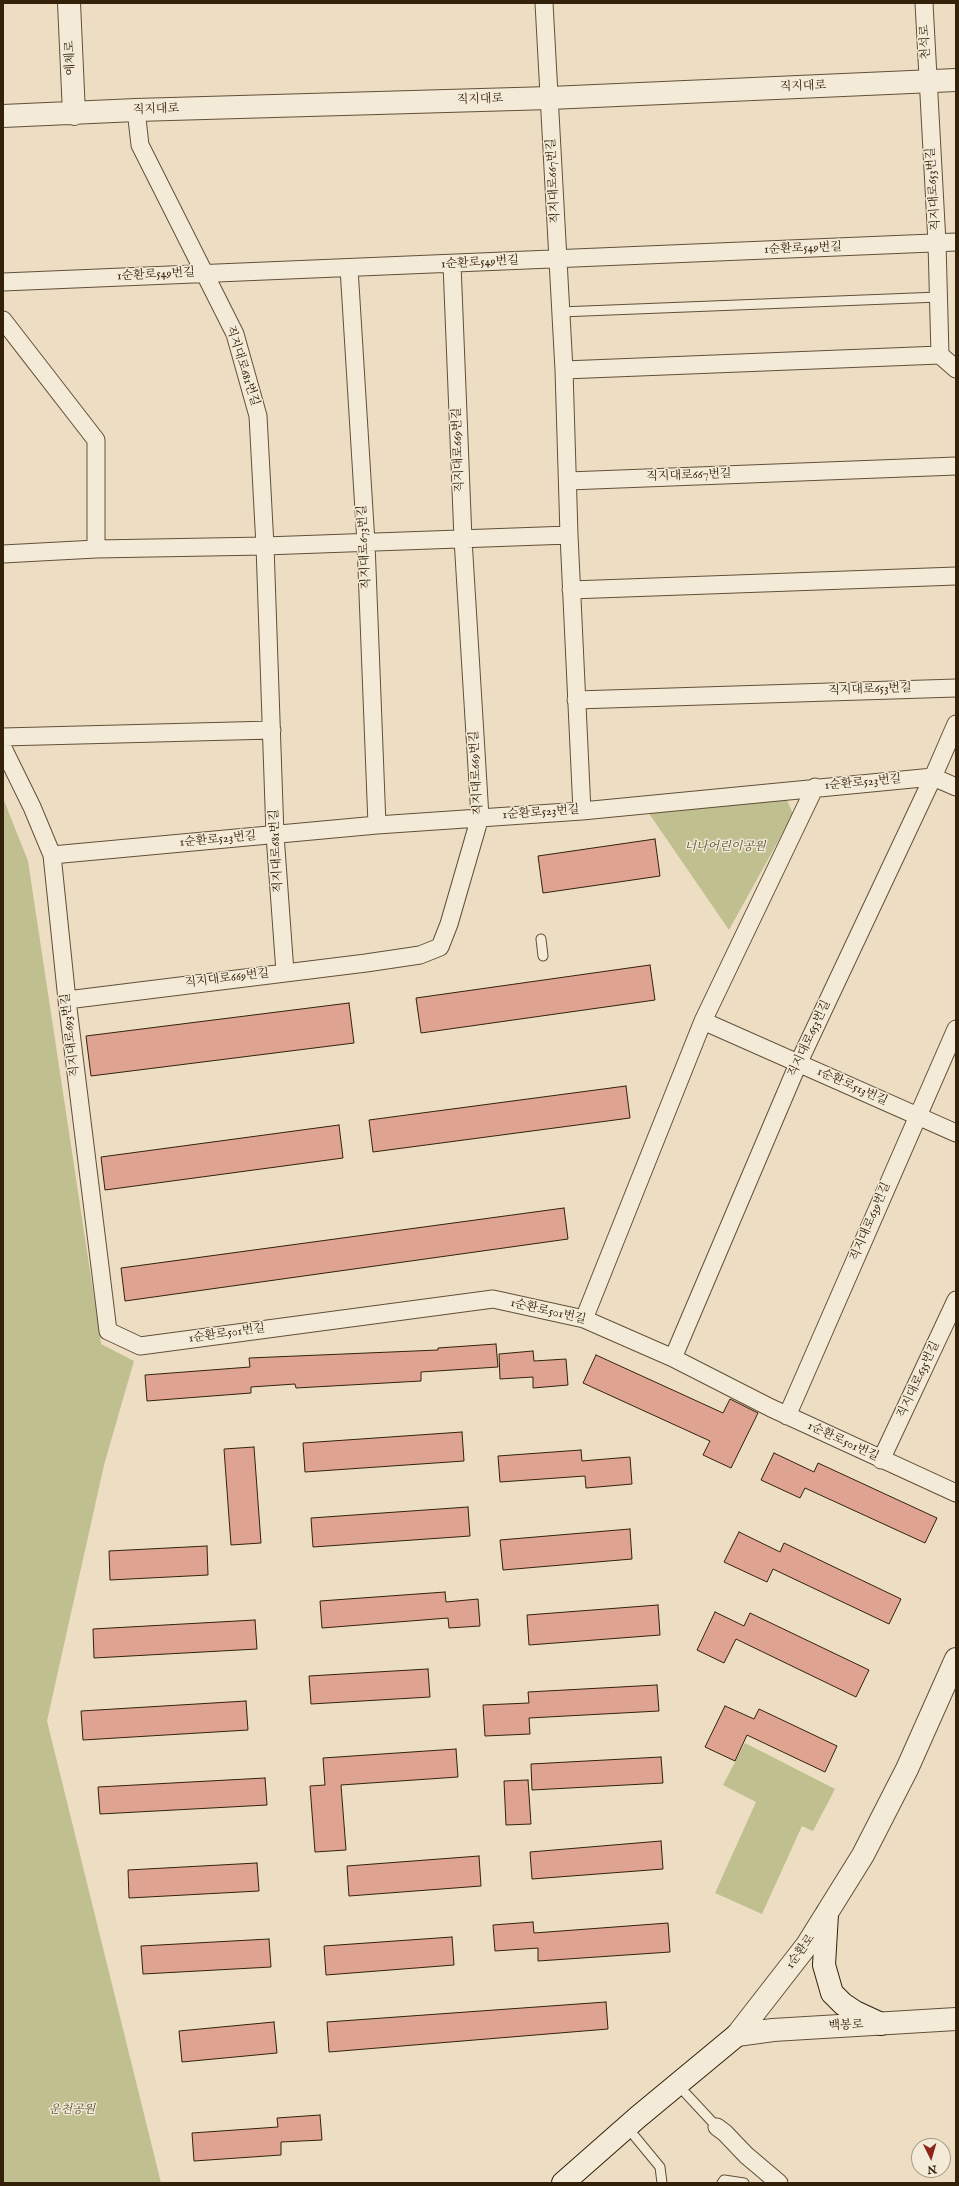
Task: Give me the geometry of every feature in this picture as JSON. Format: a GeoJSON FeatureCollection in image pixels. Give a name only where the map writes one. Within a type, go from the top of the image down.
{"type":"FeatureCollection","features":[{"type":"Feature","properties":{"kind":"street","name":"예체로"},"geometry":{"type":"LineString","coordinates":[[69,3],[74,114]]}},
{"type":"Feature","properties":{"kind":"street","name":"직지대로667번길"},"geometry":{"type":"LineString","coordinates":[[544,3],[564,370],[571,590],[582,811]]}},
{"type":"Feature","properties":{"kind":"street","name":"천석로"},"geometry":{"type":"LineString","coordinates":[[924,3],[927,82]]}},
{"type":"Feature","properties":{"kind":"street","name":"직지대로"},"geometry":{"type":"LineString","coordinates":[[3,116],[74,114],[136,110],[550,98],[956,80]]}},
{"type":"Feature","properties":{"kind":"street","name":"직지대로653번길"},"geometry":{"type":"LineString","coordinates":[[927,82],[937,243],[940,355]]}},
{"type":"Feature","properties":{"kind":"street","name":"직지대로681번길"},"geometry":{"type":"LineString","coordinates":[[136,110],[140,146],[235,334],[258,416],[265,546],[275,834],[284,972]]}},
{"type":"Feature","properties":{"kind":"street","name":"1순환로549번길"},"geometry":{"type":"LineString","coordinates":[[3,282],[203,272],[452,264],[956,242]]}},
{"type":"Feature","properties":{"kind":"street","name":"직지대로669번길"},"geometry":{"type":"LineString","coordinates":[[67,1000],[420,955],[440,947],[449,924],[480,817],[463,539],[452,264]]}},
{"type":"Feature","properties":{"kind":"street","name":"직지대로673번길"},"geometry":{"type":"LineString","coordinates":[[349,268],[366,543],[377,825]]}},
{"type":"Feature","properties":{"kind":"street"},"geometry":{"type":"LineString","coordinates":[[3,320],[96,440],[96,549]]}},
{"type":"Feature","properties":{"kind":"street"},"geometry":{"type":"LineString","coordinates":[[564,370],[940,355],[956,369]]}},
{"type":"Feature","properties":{"kind":"street","name":"직지대로667번길"},"geometry":{"type":"LineString","coordinates":[[568,481],[956,466]]}},
{"type":"Feature","properties":{"kind":"street"},"geometry":{"type":"LineString","coordinates":[[3,554],[96,549],[265,546],[569,535]]}},
{"type":"Feature","properties":{"kind":"street"},"geometry":{"type":"LineString","coordinates":[[571,590],[956,576]]}},
{"type":"Feature","properties":{"kind":"street","name":"직지대로653번길"},"geometry":{"type":"LineString","coordinates":[[576,700],[956,688]]}},
{"type":"Feature","properties":{"kind":"street","name":"직지대로653번길"},"geometry":{"type":"LineString","coordinates":[[673,1358],[798,1064],[933,777],[956,724]]}},
{"type":"Feature","properties":{"kind":"street"},"geometry":{"type":"LineString","coordinates":[[3,737],[272,730]]}},
{"type":"Feature","properties":{"kind":"street","name":"직지대로693번길"},"geometry":{"type":"LineString","coordinates":[[3,748],[32,807],[52,855],[67,1000],[108,1331]]}},
{"type":"Feature","properties":{"kind":"street","name":"1순환로523번길"},"geometry":{"type":"LineString","coordinates":[[52,855],[377,825],[582,811],[815,787],[933,777],[956,787]]}},
{"type":"Feature","properties":{"kind":"street"},"geometry":{"type":"LineString","coordinates":[[584,1319],[703,1021],[815,787]]}},
{"type":"Feature","properties":{"kind":"street","name":"1순환로513번길"},"geometry":{"type":"LineString","coordinates":[[703,1021],[956,1133]]}},
{"type":"Feature","properties":{"kind":"street","name":"직지대로639번길"},"geometry":{"type":"LineString","coordinates":[[787,1416],[956,1029]]}},
{"type":"Feature","properties":{"kind":"street","name":"1순환로501번길"},"geometry":{"type":"LineString","coordinates":[[108,1331],[140,1346],[493,1299],[584,1319],[673,1358],[787,1416],[956,1493]]}},
{"type":"Feature","properties":{"kind":"street","name":"직지대로635번길"},"geometry":{"type":"LineString","coordinates":[[881,1460],[956,1300]]}},
{"type":"Feature","properties":{"kind":"street","name":"1순환로"},"geometry":{"type":"LineString","coordinates":[[564,2183],[627,2127],[736,2035],[807,1944],[863,1855],[900,1782],[956,1659]]}},
{"type":"Feature","properties":{"kind":"street"},"geometry":{"type":"LineString","coordinates":[[827,1914],[824,1965],[832,1992],[843,2004],[855,2012],[881,2024]]}},
{"type":"Feature","properties":{"kind":"street","name":"백봉로"},"geometry":{"type":"LineString","coordinates":[[736,2035],[773,2030],[956,2019]]}},
{"type":"Feature","properties":{"kind":"street"},"geometry":{"type":"LineString","coordinates":[[717,2128],[725,2133],[746,2155],[779,2183]]}},
{"type":"Feature","properties":{"kind":"lane"},"geometry":{"type":"LineString","coordinates":[[560,312],[939,297]]}},
{"type":"Feature","properties":{"kind":"lane"},"geometry":{"type":"LineString","coordinates":[[541,939],[543,956]]}},
{"type":"Feature","properties":{"kind":"lane"},"geometry":{"type":"LineString","coordinates":[[677,2084],[717,2128]]}},
{"type":"Feature","properties":{"kind":"lane"},"geometry":{"type":"LineString","coordinates":[[627,2127],[660,2167],[662,2183]]}},
{"type":"Feature","properties":{"kind":"lane"},"geometry":{"type":"LineString","coordinates":[[722,2183],[724,2180],[744,2183]]}},
{"type":"Feature","properties":{"kind":"green space","name":"운천공원"},"geometry":{"type":"Polygon","coordinates":[[[3,798],[28,861],[101,1344],[134,1361],[104,1465],[47,1721],[161,2183],[3,2183],[3,798]]]}},
{"type":"Feature","properties":{"kind":"green space","name":"너나어린이공원"},"geometry":{"type":"Polygon","coordinates":[[[787,800],[793,814],[729,930],[648,812],[787,800]]]}},
{"type":"Feature","properties":{"kind":"green space"},"geometry":{"type":"Polygon","coordinates":[[[745,1743],[835,1789],[813,1831],[802,1826],[762,1914],[715,1893],[756,1802],[723,1785],[745,1743]]]}},
{"type":"Feature","properties":{"kind":"building"},"geometry":{"type":"Polygon","coordinates":[[[655,839],[660,876],[543,893],[538,856],[655,839]]]}},
{"type":"Feature","properties":{"kind":"building"},"geometry":{"type":"Polygon","coordinates":[[[650,965],[655,1000],[421,1033],[416,998],[650,965]]]}},
{"type":"Feature","properties":{"kind":"building"},"geometry":{"type":"Polygon","coordinates":[[[349,1003],[354,1043],[91,1076],[86,1036],[349,1003]]]}},
{"type":"Feature","properties":{"kind":"building"},"geometry":{"type":"Polygon","coordinates":[[[626,1086],[630,1118],[373,1152],[369,1120],[626,1086]]]}},
{"type":"Feature","properties":{"kind":"building"},"geometry":{"type":"Polygon","coordinates":[[[339,1125],[343,1158],[105,1190],[101,1157],[339,1125]]]}},
{"type":"Feature","properties":{"kind":"building"},"geometry":{"type":"Polygon","coordinates":[[[564,1208],[568,1239],[125,1301],[121,1268],[564,1208]]]}},
{"type":"Feature","properties":{"kind":"building"},"geometry":{"type":"Polygon","coordinates":[[[496,1344],[498,1367],[421,1372],[421,1381],[296,1388],[295,1384],[251,1387],[251,1393],[147,1401],[145,1375],[250,1367],[249,1358],[438,1350],[438,1348],[496,1344]]]}},
{"type":"Feature","properties":{"kind":"building"},"geometry":{"type":"Polygon","coordinates":[[[533,1351],[534,1361],[566,1359],[568,1385],[533,1388],[533,1377],[500,1379],[499,1354],[533,1351]]]}},
{"type":"Feature","properties":{"kind":"building"},"geometry":{"type":"Polygon","coordinates":[[[596,1355],[723,1413],[730,1399],[758,1413],[731,1468],[703,1455],[710,1441],[583,1383],[596,1355]]]}},
{"type":"Feature","properties":{"kind":"building"},"geometry":{"type":"Polygon","coordinates":[[[462,1432],[464,1461],[305,1472],[303,1443],[462,1432]]]}},
{"type":"Feature","properties":{"kind":"building"},"geometry":{"type":"Polygon","coordinates":[[[254,1447],[261,1543],[231,1545],[224,1449],[254,1447]]]}},
{"type":"Feature","properties":{"kind":"building"},"geometry":{"type":"Polygon","coordinates":[[[581,1450],[582,1461],[630,1457],[632,1484],[586,1488],[585,1476],[500,1482],[498,1456],[581,1450]]]}},
{"type":"Feature","properties":{"kind":"building"},"geometry":{"type":"Polygon","coordinates":[[[774,1453],[814,1472],[818,1463],[937,1518],[925,1543],[805,1488],[800,1498],[761,1480],[774,1453]]]}},
{"type":"Feature","properties":{"kind":"building"},"geometry":{"type":"Polygon","coordinates":[[[468,1507],[470,1536],[313,1547],[311,1518],[468,1507]]]}},
{"type":"Feature","properties":{"kind":"building"},"geometry":{"type":"Polygon","coordinates":[[[630,1529],[632,1559],[503,1570],[500,1540],[630,1529]]]}},
{"type":"Feature","properties":{"kind":"building"},"geometry":{"type":"Polygon","coordinates":[[[739,1532],[780,1552],[784,1543],[901,1599],[889,1624],[773,1569],[767,1582],[724,1562],[739,1532]]]}},
{"type":"Feature","properties":{"kind":"building"},"geometry":{"type":"Polygon","coordinates":[[[207,1546],[208,1575],[110,1580],[109,1551],[207,1546]]]}},
{"type":"Feature","properties":{"kind":"building"},"geometry":{"type":"Polygon","coordinates":[[[445,1592],[446,1602],[478,1599],[480,1626],[449,1628],[448,1618],[322,1628],[320,1601],[445,1592]]]}},
{"type":"Feature","properties":{"kind":"building"},"geometry":{"type":"Polygon","coordinates":[[[658,1605],[660,1635],[529,1645],[527,1615],[658,1605]]]}},
{"type":"Feature","properties":{"kind":"building"},"geometry":{"type":"Polygon","coordinates":[[[715,1612],[744,1626],[750,1613],[869,1670],[856,1697],[736,1639],[724,1663],[697,1650],[715,1612]]]}},
{"type":"Feature","properties":{"kind":"building"},"geometry":{"type":"Polygon","coordinates":[[[255,1620],[257,1649],[94,1658],[93,1629],[255,1620]]]}},
{"type":"Feature","properties":{"kind":"building"},"geometry":{"type":"Polygon","coordinates":[[[428,1669],[430,1697],[311,1704],[309,1676],[428,1669]]]}},
{"type":"Feature","properties":{"kind":"building"},"geometry":{"type":"Polygon","coordinates":[[[657,1685],[659,1711],[529,1718],[530,1734],[485,1736],[483,1705],[529,1703],[528,1692],[657,1685]]]}},
{"type":"Feature","properties":{"kind":"building"},"geometry":{"type":"Polygon","coordinates":[[[246,1701],[248,1730],[83,1740],[81,1711],[246,1701]]]}},
{"type":"Feature","properties":{"kind":"building"},"geometry":{"type":"Polygon","coordinates":[[[725,1706],[754,1719],[759,1709],[837,1746],[825,1772],[747,1735],[735,1761],[705,1747],[725,1706]]]}},
{"type":"Feature","properties":{"kind":"building"},"geometry":{"type":"Polygon","coordinates":[[[456,1749],[458,1777],[341,1785],[346,1850],[315,1852],[310,1786],[325,1785],[323,1758],[456,1749]]]}},
{"type":"Feature","properties":{"kind":"building"},"geometry":{"type":"Polygon","coordinates":[[[661,1757],[663,1783],[532,1790],[531,1764],[661,1757]]]}},
{"type":"Feature","properties":{"kind":"building"},"geometry":{"type":"Polygon","coordinates":[[[265,1778],[267,1805],[100,1814],[98,1787],[265,1778]]]}},
{"type":"Feature","properties":{"kind":"building"},"geometry":{"type":"Polygon","coordinates":[[[528,1780],[531,1824],[506,1825],[504,1781],[528,1780]]]}},
{"type":"Feature","properties":{"kind":"building"},"geometry":{"type":"Polygon","coordinates":[[[661,1841],[663,1869],[532,1879],[530,1852],[661,1841]]]}},
{"type":"Feature","properties":{"kind":"building"},"geometry":{"type":"Polygon","coordinates":[[[479,1856],[481,1886],[349,1896],[347,1866],[479,1856]]]}},
{"type":"Feature","properties":{"kind":"building"},"geometry":{"type":"Polygon","coordinates":[[[257,1863],[259,1891],[129,1898],[128,1870],[257,1863]]]}},
{"type":"Feature","properties":{"kind":"building"},"geometry":{"type":"Polygon","coordinates":[[[533,1922],[534,1933],[668,1923],[670,1952],[538,1961],[538,1948],[495,1951],[493,1925],[533,1922]]]}},
{"type":"Feature","properties":{"kind":"building"},"geometry":{"type":"Polygon","coordinates":[[[452,1937],[454,1965],[326,1975],[324,1946],[452,1937]]]}},
{"type":"Feature","properties":{"kind":"building"},"geometry":{"type":"Polygon","coordinates":[[[269,1939],[271,1967],[143,1974],[141,1946],[269,1939]]]}},
{"type":"Feature","properties":{"kind":"building"},"geometry":{"type":"Polygon","coordinates":[[[606,2002],[608,2029],[329,2052],[327,2022],[606,2002]]]}},
{"type":"Feature","properties":{"kind":"building"},"geometry":{"type":"Polygon","coordinates":[[[274,2022],[277,2053],[182,2062],[179,2031],[274,2022]]]}},
{"type":"Feature","properties":{"kind":"building"},"geometry":{"type":"Polygon","coordinates":[[[320,2115],[322,2140],[281,2142],[281,2155],[194,2161],[192,2133],[278,2127],[277,2118],[320,2115]]]}}]}
